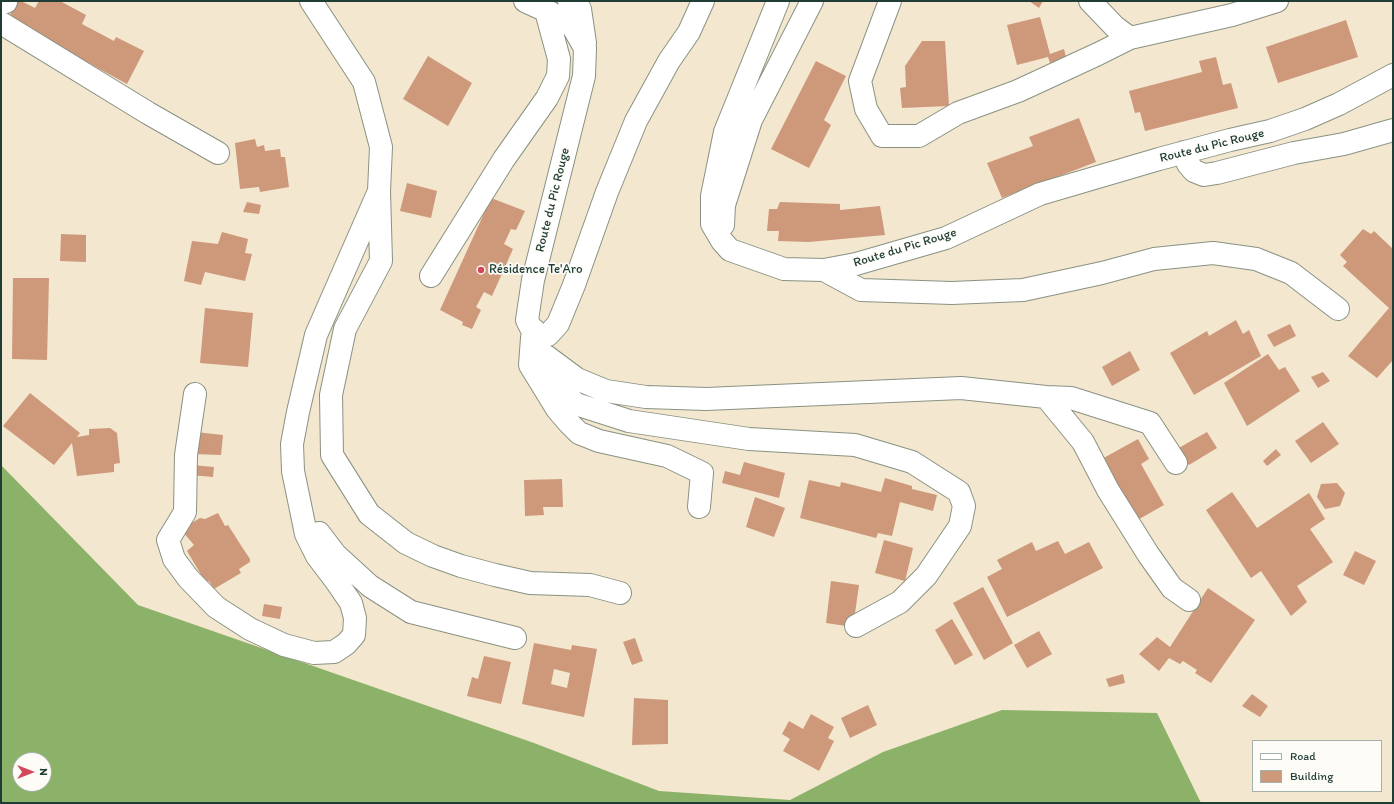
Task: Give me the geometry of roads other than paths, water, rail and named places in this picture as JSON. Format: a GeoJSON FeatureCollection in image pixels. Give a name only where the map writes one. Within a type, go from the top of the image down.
{"type":"FeatureCollection","features":[{"type":"Feature","properties":{"kind":"street"},"geometry":{"type":"LineString","coordinates":[[311,1],[364,82],[381,147],[381,261],[345,329],[331,395],[332,455],[369,514],[406,543],[433,556],[461,566],[530,583],[590,585],[620,593]]}},
{"type":"Feature","properties":{"kind":"street"},"geometry":{"type":"LineString","coordinates":[[525,1],[546,11],[573,27],[585,48]]}},
{"type":"Feature","properties":{"kind":"street","name":"Route du Pic Rouge"},"geometry":{"type":"LineString","coordinates":[[569,1],[580,9],[585,48],[584,76],[533,280],[527,320],[540,341],[546,365],[562,391],[576,404],[629,421],[749,439],[855,445],[912,462],[959,492],[964,506],[960,526],[926,576],[900,602],[856,626]]}},
{"type":"Feature","properties":{"kind":"street"},"geometry":{"type":"LineString","coordinates":[[540,341],[558,324],[574,285],[607,192],[636,121],[669,61],[689,32],[703,1]]}},
{"type":"Feature","properties":{"kind":"street","name":"Route du Pic Rouge"},"geometry":{"type":"LineString","coordinates":[[778,1],[725,132],[712,196],[712,224],[722,241],[730,250],[784,269],[824,270],[856,264],[946,238],[1040,194],[1128,167],[1270,131],[1305,119],[1339,104],[1393,75]]}},
{"type":"Feature","properties":{"kind":"street"},"geometry":{"type":"LineString","coordinates":[[722,241],[724,206],[751,120],[812,1]]}},
{"type":"Feature","properties":{"kind":"street"},"geometry":{"type":"LineString","coordinates":[[890,1],[860,80],[866,109],[882,136],[919,136],[958,113],[1018,91],[1130,38],[1232,16],[1277,1]]}},
{"type":"Feature","properties":{"kind":"street"},"geometry":{"type":"LineString","coordinates":[[1090,1],[1115,27],[1130,38]]}},
{"type":"Feature","properties":{"kind":"street"},"geometry":{"type":"LineString","coordinates":[[431,276],[504,159],[547,98],[558,76],[559,59],[546,11]]}},
{"type":"Feature","properties":{"kind":"street"},"geometry":{"type":"LineString","coordinates":[[1,23],[148,113],[218,153]]}},
{"type":"Feature","properties":{"kind":"street"},"geometry":{"type":"LineString","coordinates":[[1184,152],[1188,164],[1194,171],[1204,175],[1218,173],[1294,153],[1344,144],[1393,130]]}},
{"type":"Feature","properties":{"kind":"street"},"geometry":{"type":"LineString","coordinates":[[195,394],[186,455],[184,512],[168,540],[174,559],[188,578],[216,607],[250,629],[284,645],[314,653],[334,652],[346,644],[354,635],[355,618],[351,603],[318,556],[306,534],[293,471],[292,444],[316,335],[380,191]]}},
{"type":"Feature","properties":{"kind":"street"},"geometry":{"type":"LineString","coordinates":[[824,270],[861,290],[952,293],[1023,290],[1102,273],[1154,259],[1213,253],[1256,259],[1291,273],[1338,309]]}},
{"type":"Feature","properties":{"kind":"street"},"geometry":{"type":"LineString","coordinates":[[699,507],[702,473],[667,456],[599,441],[579,433],[569,423],[557,409],[530,365],[532,338],[540,341],[577,379],[606,391],[646,397],[706,400],[961,388],[1046,397],[1071,398],[1150,423],[1176,463]]}},
{"type":"Feature","properties":{"kind":"street"},"geometry":{"type":"LineString","coordinates":[[1046,397],[1083,442],[1108,490],[1148,554],[1172,588],[1189,600]]}},
{"type":"Feature","properties":{"kind":"street"},"geometry":{"type":"LineString","coordinates":[[300,503],[335,554],[370,586],[411,612],[515,638]]}},
{"type":"Feature","properties":{"kind":"place","name":"Résidence Te'Aro"},"geometry":{"type":"Point","coordinates":[481,270]}}]}
